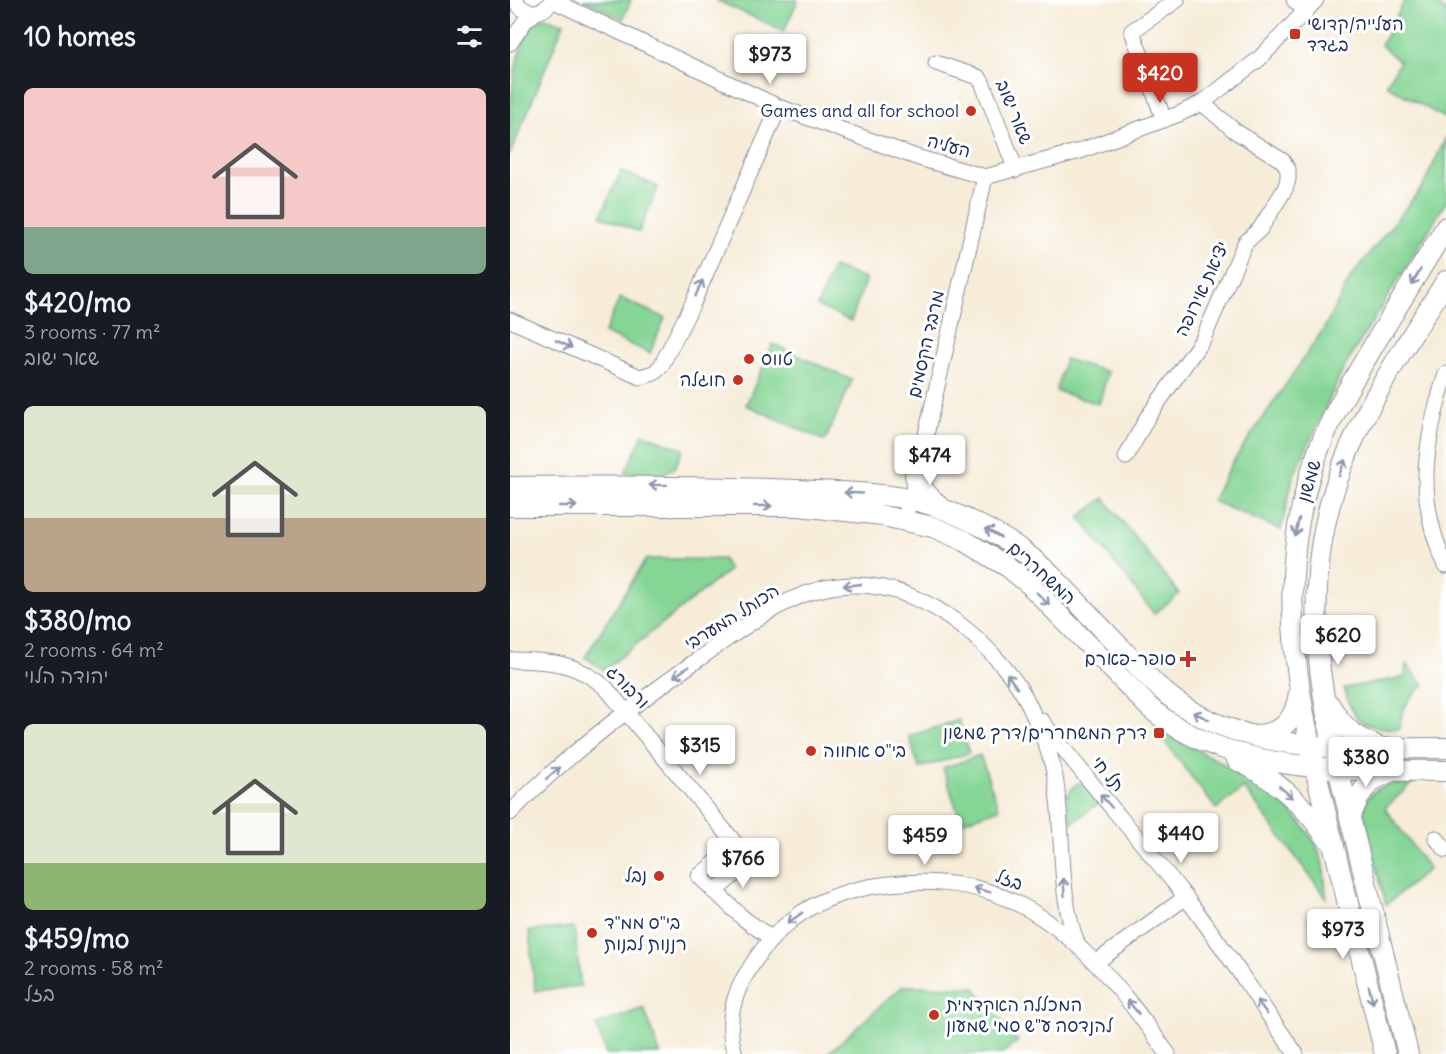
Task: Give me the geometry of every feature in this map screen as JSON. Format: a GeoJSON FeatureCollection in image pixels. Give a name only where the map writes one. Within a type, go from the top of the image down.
{"type":"FeatureCollection","features":[{"type":"Feature","properties":{"kind":"main road","name":"שמשון"},"geometry":{"type":"LineString","coordinates":[[1314,767],[1291,625],[1290,582],[1294,539],[1315,459],[1342,398],[1446,227]]}},
{"type":"Feature","properties":{"kind":"main road","name":"שמשון"},"geometry":{"type":"LineString","coordinates":[[1333,748],[1322,687],[1314,611],[1317,573],[1341,469],[1367,411],[1446,281]]}},
{"type":"Feature","properties":{"kind":"main road"},"geometry":{"type":"LineString","coordinates":[[915,476],[926,493],[941,508]]}},
{"type":"Feature","properties":{"kind":"main road","name":"המשחררים"},"geometry":{"type":"LineString","coordinates":[[510,487],[676,485],[859,493],[911,500],[941,508],[988,529],[1021,550],[1044,570],[1164,692],[1191,711],[1225,727],[1310,747],[1446,747]]}},
{"type":"Feature","properties":{"kind":"main road","name":"המשחררים"},"geometry":{"type":"LineString","coordinates":[[510,506],[799,506],[904,519],[933,527],[965,541],[1008,567],[1150,708],[1200,741],[1268,760],[1314,767],[1446,771]]}},
{"type":"Feature","properties":{"kind":"main road"},"geometry":{"type":"LineString","coordinates":[[1256,735],[1279,731],[1286,726],[1297,704],[1300,685]]}},
{"type":"Feature","properties":{"kind":"main road"},"geometry":{"type":"LineString","coordinates":[[1322,687],[1340,723],[1365,741],[1383,748]]}},
{"type":"Feature","properties":{"kind":"main road"},"geometry":{"type":"LineString","coordinates":[[1200,741],[1260,772],[1285,789],[1313,817],[1337,857]]}},
{"type":"Feature","properties":{"kind":"main road"},"geometry":{"type":"LineString","coordinates":[[1333,748],[1408,1054]]}},
{"type":"Feature","properties":{"kind":"main road"},"geometry":{"type":"LineString","coordinates":[[1314,767],[1385,1054]]}},
{"type":"Feature","properties":{"kind":"main road"},"geometry":{"type":"LineString","coordinates":[[1350,819],[1363,787],[1374,778],[1394,770]]}},
{"type":"Feature","properties":{"kind":"street"},"geometry":{"type":"LineString","coordinates":[[514,0],[523,10],[536,12]]}},
{"type":"Feature","properties":{"kind":"street"},"geometry":{"type":"LineString","coordinates":[[510,14],[514,0]]}},
{"type":"Feature","properties":{"kind":"street"},"geometry":{"type":"LineString","coordinates":[[510,43],[525,21],[536,12],[546,8],[552,0]]}},
{"type":"Feature","properties":{"kind":"street","name":"העליה"},"geometry":{"type":"LineString","coordinates":[[552,0],[779,107],[916,158],[985,177],[1080,151],[1164,120],[1202,103],[1259,59],[1311,6]]}},
{"type":"Feature","properties":{"kind":"street"},"geometry":{"type":"LineString","coordinates":[[1164,120],[1132,31],[1177,0]]}},
{"type":"Feature","properties":{"kind":"street"},"geometry":{"type":"LineString","coordinates":[[1294,0],[1311,6]]}},
{"type":"Feature","properties":{"kind":"street","name":"שאר ישוב"},"geometry":{"type":"LineString","coordinates":[[936,63],[978,77],[982,82],[1016,170]]}},
{"type":"Feature","properties":{"kind":"street","name":"יציאת אירופה"},"geometry":{"type":"LineString","coordinates":[[1126,458],[1146,418],[1203,339],[1245,243],[1260,229],[1285,189],[1288,179],[1288,170],[1283,160],[1235,131],[1202,103]]}},
{"type":"Feature","properties":{"kind":"street"},"geometry":{"type":"LineString","coordinates":[[510,320],[640,377],[654,373],[661,366],[692,305],[779,107]]}},
{"type":"Feature","properties":{"kind":"street","name":"מרבד הקסמים"},"geometry":{"type":"LineString","coordinates":[[904,519],[911,500],[985,177]]}},
{"type":"Feature","properties":{"kind":"street"},"geometry":{"type":"LineString","coordinates":[[1446,374],[1428,440],[1425,466],[1430,522],[1446,566]]}},
{"type":"Feature","properties":{"kind":"street","name":"הכותל המערבי"},"geometry":{"type":"LineString","coordinates":[[510,813],[626,711],[740,630],[772,611],[830,587],[864,584],[919,598],[946,614],[974,635],[997,660],[1028,702],[1046,747],[1057,792],[1064,895],[1068,918],[1077,943]]}},
{"type":"Feature","properties":{"kind":"street","name":"ורבורג"},"geometry":{"type":"LineString","coordinates":[[510,660],[563,663],[579,668],[606,688],[750,861],[714,892]]}},
{"type":"Feature","properties":{"kind":"street","name":"תל חי"},"geometry":{"type":"LineString","coordinates":[[1028,702],[1076,766],[1144,844],[1185,897],[1296,1054]]}},
{"type":"Feature","properties":{"kind":"street"},"geometry":{"type":"LineString","coordinates":[[1057,792],[1062,779],[1076,766]]}},
{"type":"Feature","properties":{"kind":"street"},"geometry":{"type":"LineString","coordinates":[[1437,837],[1446,850]]}},
{"type":"Feature","properties":{"kind":"street"},"geometry":{"type":"LineString","coordinates":[[737,845],[699,876],[743,918],[772,939]]}},
{"type":"Feature","properties":{"kind":"street","name":"בזל"},"geometry":{"type":"LineString","coordinates":[[735,1054],[730,1041],[730,1020],[735,1000],[743,978],[772,939],[793,918],[818,905],[849,892],[905,882],[962,885],[992,893],[1049,921],[1077,943],[1095,963],[1168,1054]]}},
{"type":"Feature","properties":{"kind":"street"},"geometry":{"type":"LineString","coordinates":[[1095,963],[1185,897]]}},
{"type":"Feature","properties":{"kind":"green space"},"geometry":{"type":"Polygon","coordinates":[[[583,0],[631,0],[623,19],[583,0]]]}},
{"type":"Feature","properties":{"kind":"green space"},"geometry":{"type":"Polygon","coordinates":[[[716,0],[798,0],[784,31],[716,0]]]}},
{"type":"Feature","properties":{"kind":"green space"},"geometry":{"type":"Polygon","coordinates":[[[1405,0],[1430,0],[1446,11],[1446,119],[1386,85],[1400,62],[1381,45],[1405,0]]]}},
{"type":"Feature","properties":{"kind":"green space"},"geometry":{"type":"Polygon","coordinates":[[[543,18],[564,23],[510,155],[512,98],[518,57],[532,27],[543,18]]]}},
{"type":"Feature","properties":{"kind":"green space"},"geometry":{"type":"Polygon","coordinates":[[[1446,137],[1446,202],[1345,366],[1293,477],[1281,530],[1212,501],[1232,463],[1323,330],[1351,277],[1423,186],[1446,137]]]}},
{"type":"Feature","properties":{"kind":"green space"},"geometry":{"type":"Polygon","coordinates":[[[621,171],[658,187],[639,232],[601,216],[621,171]]]}},
{"type":"Feature","properties":{"kind":"green space"},"geometry":{"type":"Polygon","coordinates":[[[833,267],[866,279],[851,321],[817,306],[833,267]]]}},
{"type":"Feature","properties":{"kind":"green space"},"geometry":{"type":"Polygon","coordinates":[[[620,298],[665,318],[650,353],[604,333],[620,298]]]}},
{"type":"Feature","properties":{"kind":"green space"},"geometry":{"type":"Polygon","coordinates":[[[773,344],[852,380],[825,441],[746,405],[773,344]]]}},
{"type":"Feature","properties":{"kind":"green space"},"geometry":{"type":"Polygon","coordinates":[[[1065,359],[1108,372],[1099,404],[1056,391],[1065,359]]]}},
{"type":"Feature","properties":{"kind":"green space"},"geometry":{"type":"Polygon","coordinates":[[[643,434],[683,449],[675,468],[661,474],[625,473],[643,434]]]}},
{"type":"Feature","properties":{"kind":"green space"},"geometry":{"type":"Polygon","coordinates":[[[1104,498],[1179,594],[1154,614],[1079,517],[1104,498]]]}},
{"type":"Feature","properties":{"kind":"green space"},"geometry":{"type":"Polygon","coordinates":[[[646,559],[723,559],[729,570],[604,670],[585,657],[646,559]]]}},
{"type":"Feature","properties":{"kind":"green space"},"geometry":{"type":"Polygon","coordinates":[[[1406,663],[1424,685],[1407,704],[1399,729],[1377,727],[1362,722],[1351,709],[1344,688],[1405,677],[1406,663]]]}},
{"type":"Feature","properties":{"kind":"green space"},"geometry":{"type":"Polygon","coordinates":[[[959,720],[969,753],[919,768],[909,736],[959,720]]]}},
{"type":"Feature","properties":{"kind":"green space"},"geometry":{"type":"Polygon","coordinates":[[[1156,730],[1201,752],[1251,781],[1295,816],[1311,836],[1321,857],[1327,899],[1244,788],[1216,809],[1156,730]]]}},
{"type":"Feature","properties":{"kind":"green space"},"geometry":{"type":"Polygon","coordinates":[[[980,755],[999,809],[961,822],[943,768],[980,755]]]}},
{"type":"Feature","properties":{"kind":"green space"},"geometry":{"type":"Polygon","coordinates":[[[1414,782],[1385,808],[1429,869],[1386,905],[1363,812],[1365,803],[1369,796],[1381,787],[1414,782]]]}},
{"type":"Feature","properties":{"kind":"green space"},"geometry":{"type":"Polygon","coordinates":[[[1078,783],[1086,785],[1099,803],[1071,824],[1067,801],[1073,787],[1078,783]]]}},
{"type":"Feature","properties":{"kind":"green space"},"geometry":{"type":"Polygon","coordinates":[[[574,927],[581,986],[535,991],[529,931],[574,927]]]}},
{"type":"Feature","properties":{"kind":"green space","name":"המכללה האקדמית להנדסה ע\"ש סמי שמעון"},"geometry":{"type":"Polygon","coordinates":[[[903,986],[974,987],[1018,1041],[1001,1054],[827,1054],[903,986]]]}},
{"type":"Feature","properties":{"kind":"green space"},"geometry":{"type":"Polygon","coordinates":[[[644,1008],[660,1054],[606,1054],[596,1025],[644,1008]]]}},
{"type":"Feature","properties":{"kind":"place","name":"העלייה/קדושי בגדד"},"geometry":{"type":"Point","coordinates":[1295,34]}},
{"type":"Feature","properties":{"kind":"place","name":"Games and all for school"},"geometry":{"type":"Point","coordinates":[971,111]}},
{"type":"Feature","properties":{"kind":"place","name":"טווס"},"geometry":{"type":"Point","coordinates":[749,359]}},
{"type":"Feature","properties":{"kind":"place","name":"חוגלה"},"geometry":{"type":"Point","coordinates":[738,380]}},
{"type":"Feature","properties":{"kind":"place","name":"סופר-פארם"},"geometry":{"type":"Point","coordinates":[1188,659]}},
{"type":"Feature","properties":{"kind":"place","name":"דרך המשחררים/דרך שמשון"},"geometry":{"type":"Point","coordinates":[1159,733]}},
{"type":"Feature","properties":{"kind":"place","name":"בי\"ס אחווה"},"geometry":{"type":"Point","coordinates":[811,751]}},
{"type":"Feature","properties":{"kind":"place","name":"נבל"},"geometry":{"type":"Point","coordinates":[659,876]}},
{"type":"Feature","properties":{"kind":"place","name":"בי\"ס ממ\"ד רננות לבנות"},"geometry":{"type":"Point","coordinates":[592,933]}},
{"type":"Feature","properties":{"kind":"place","name":"המכללה האקדמית להנדסה ע\"ש סמי שמעון"},"geometry":{"type":"Point","coordinates":[934,1015]}}]}
